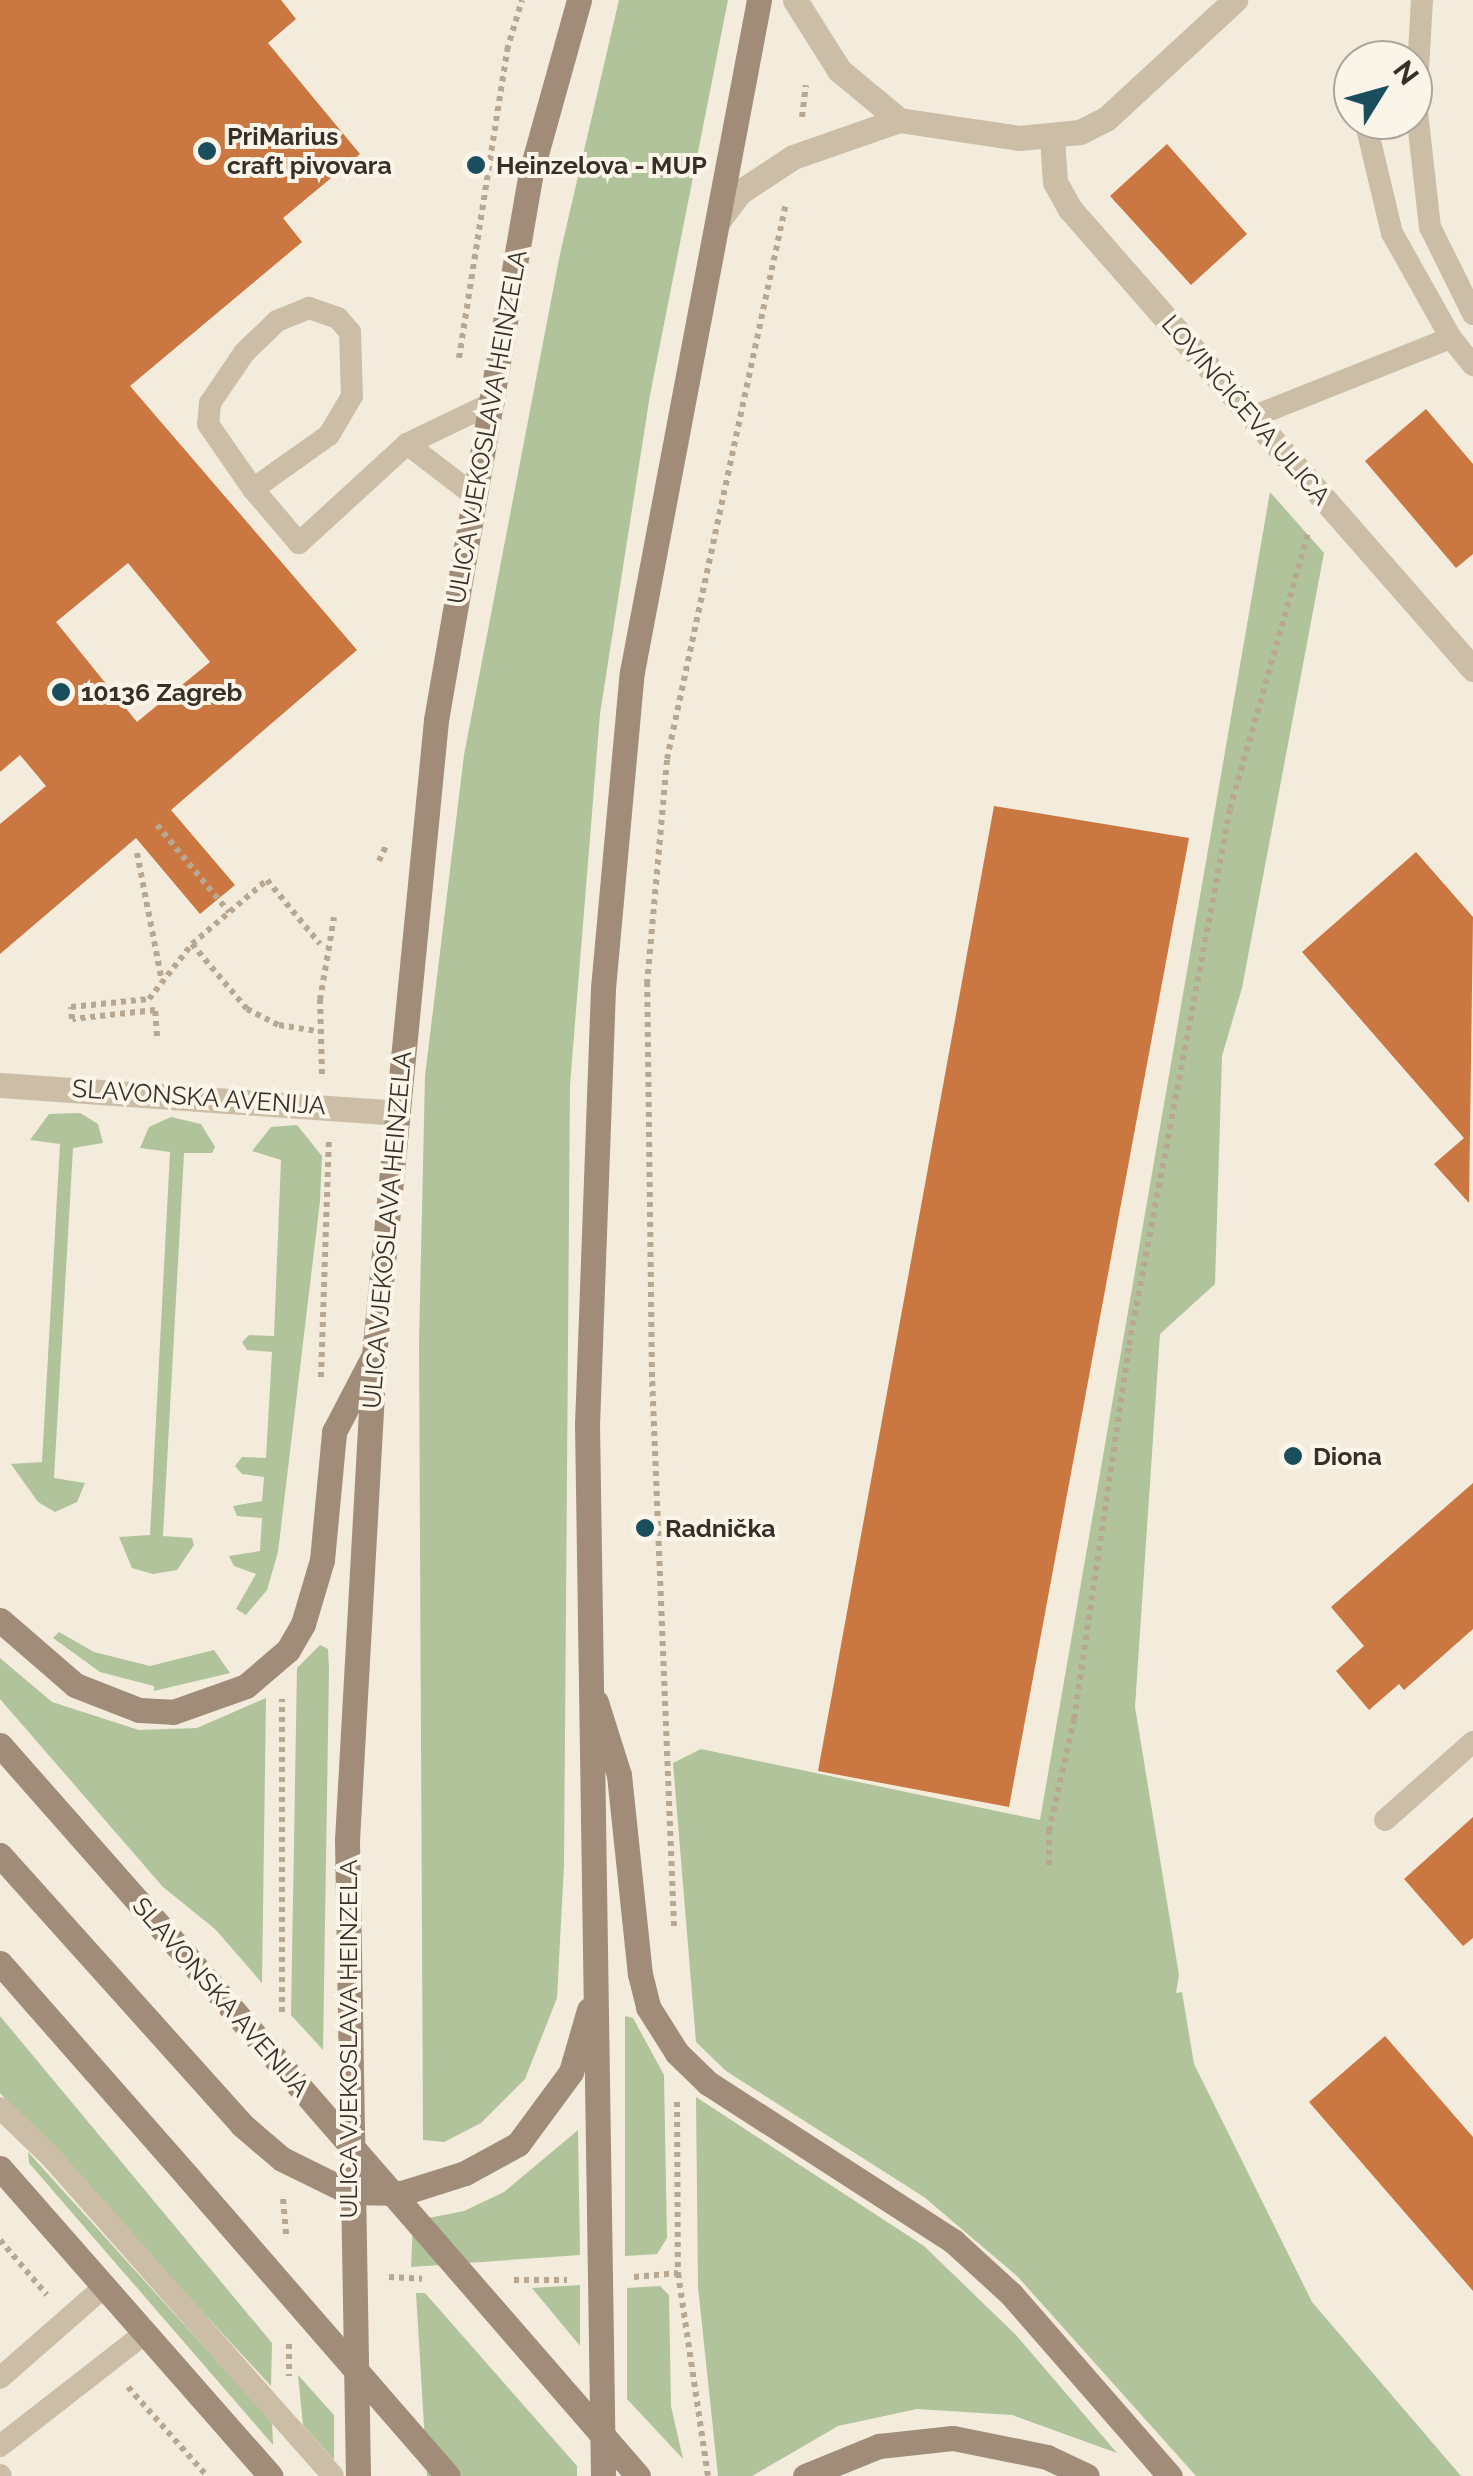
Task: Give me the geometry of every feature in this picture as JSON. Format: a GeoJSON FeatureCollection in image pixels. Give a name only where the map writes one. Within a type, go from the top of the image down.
{"type":"FeatureCollection","features":[{"type":"Feature","properties":{"kind":"main road","name":"ULICA VJEKOSLAVA HEINZELA"},"geometry":{"type":"LineString","coordinates":[[358,2476],[349,2192],[347,1840],[374,1355],[436,720],[494,402],[530,172],[578,0]]}},
{"type":"Feature","properties":{"kind":"main road"},"geometry":{"type":"LineString","coordinates":[[603,2476],[589,1687],[590,1237],[603,988],[632,672],[759,0]]}},
{"type":"Feature","properties":{"kind":"main road"},"geometry":{"type":"LineString","coordinates":[[0,1620],[75,1685],[139,1710],[173,1712],[246,1686],[288,1650],[303,1624],[322,1560],[334,1432],[374,1355]]}},
{"type":"Feature","properties":{"kind":"main road"},"geometry":{"type":"LineString","coordinates":[[589,1687],[619,1775],[640,1974],[648,2006],[677,2052],[708,2083],[953,2242],[1011,2294],[1170,2476]]}},
{"type":"Feature","properties":{"kind":"main road","name":"SLAVONSKA AVENIJA"},"geometry":{"type":"LineString","coordinates":[[0,1745],[638,2476]]}},
{"type":"Feature","properties":{"kind":"main road"},"geometry":{"type":"LineString","coordinates":[[0,1855],[242,2125],[282,2159],[349,2192],[413,2190],[492,2162],[518,2144],[571,2072],[596,1967]]}},
{"type":"Feature","properties":{"kind":"main road"},"geometry":{"type":"LineString","coordinates":[[0,1963],[448,2476]]}},
{"type":"Feature","properties":{"kind":"main road"},"geometry":{"type":"LineString","coordinates":[[0,2168],[271,2476]]}},
{"type":"Feature","properties":{"kind":"main road"},"geometry":{"type":"LineString","coordinates":[[805,2476],[879,2446],[953,2438],[1048,2457],[1087,2476]]}},
{"type":"Feature","properties":{"kind":"street"},"geometry":{"type":"LineString","coordinates":[[795,0],[839,70],[899,120]]}},
{"type":"Feature","properties":{"kind":"street"},"geometry":{"type":"LineString","coordinates":[[718,221],[740,192],[793,157],[899,120],[982,134],[1052,137],[1080,132],[1127,104],[1235,0]]}},
{"type":"Feature","properties":{"kind":"street","name":"LOVINČIĆEVA ULICA"},"geometry":{"type":"LineString","coordinates":[[1052,137],[1055,182],[1070,209],[1473,669]]}},
{"type":"Feature","properties":{"kind":"street","name":"SLAVONSKA AVENIJA"},"geometry":{"type":"LineString","coordinates":[[0,1085],[397,1112]]}},
{"type":"Feature","properties":{"kind":"lane"},"geometry":{"type":"LineString","coordinates":[[1422,0],[1416,102],[1430,227],[1473,314]]}},
{"type":"Feature","properties":{"kind":"lane"},"geometry":{"type":"LineString","coordinates":[[1370,140],[1392,233],[1450,338],[1473,365]]}},
{"type":"Feature","properties":{"kind":"lane"},"geometry":{"type":"LineString","coordinates":[[254,489],[329,434],[352,396],[350,332],[338,318],[309,308],[277,322],[244,354],[210,403],[208,424],[254,489],[299,543],[407,444],[494,402]]}},
{"type":"Feature","properties":{"kind":"lane"},"geometry":{"type":"LineString","coordinates":[[1252,417],[1450,338]]}},
{"type":"Feature","properties":{"kind":"lane"},"geometry":{"type":"LineString","coordinates":[[407,444],[474,495]]}},
{"type":"Feature","properties":{"kind":"lane"},"geometry":{"type":"LineString","coordinates":[[1385,1820],[1473,1742]]}},
{"type":"Feature","properties":{"kind":"lane"},"geometry":{"type":"LineString","coordinates":[[0,2108],[50,2156],[333,2476]]}},
{"type":"Feature","properties":{"kind":"lane"},"geometry":{"type":"LineString","coordinates":[[0,2378],[105,2286]]}},
{"type":"Feature","properties":{"kind":"lane"},"geometry":{"type":"LineString","coordinates":[[0,2446],[145,2333]]}},
{"type":"Feature","properties":{"kind":"path"},"geometry":{"type":"LineString","coordinates":[[479,214],[522,0]]}},
{"type":"Feature","properties":{"kind":"path"},"geometry":{"type":"LineString","coordinates":[[800,133],[807,80]]}},
{"type":"Feature","properties":{"kind":"path"},"geometry":{"type":"LineString","coordinates":[[674,1929],[652,1377],[647,984],[667,759],[788,195]]}},
{"type":"Feature","properties":{"kind":"path"},"geometry":{"type":"LineString","coordinates":[[1049,1865],[1049,1832],[1074,1720],[1129,1346],[1230,809],[1309,528]]}},
{"type":"Feature","properties":{"kind":"path"},"geometry":{"type":"LineString","coordinates":[[157,826],[229,912]]}},
{"type":"Feature","properties":{"kind":"path"},"geometry":{"type":"LineString","coordinates":[[137,853],[162,982]]}},
{"type":"Feature","properties":{"kind":"path"},"geometry":{"type":"LineString","coordinates":[[157,1036],[155,1010],[72,1018],[71,1006],[149,999],[192,944],[268,880],[320,944]]}},
{"type":"Feature","properties":{"kind":"path"},"geometry":{"type":"LineString","coordinates":[[322,1077],[318,1031],[334,917]]}},
{"type":"Feature","properties":{"kind":"path"},"geometry":{"type":"LineString","coordinates":[[192,944],[247,1008],[279,1025],[318,1031]]}},
{"type":"Feature","properties":{"kind":"path"},"geometry":{"type":"LineString","coordinates":[[282,1682],[282,2022]]}},
{"type":"Feature","properties":{"kind":"path"},"geometry":{"type":"LineString","coordinates":[[677,2091],[678,2274],[708,2476]]}},
{"type":"Feature","properties":{"kind":"path"},"geometry":{"type":"LineString","coordinates":[[0,2240],[34,2279]]}},
{"type":"Feature","properties":{"kind":"path"},"geometry":{"type":"LineString","coordinates":[[628,2278],[678,2274]]}},
{"type":"Feature","properties":{"kind":"path"},"geometry":{"type":"LineString","coordinates":[[136,2396],[206,2476]]}},
{"type":"Feature","properties":{"kind":"green space"},"geometry":{"type":"Polygon","coordinates":[[[619,0],[728,0],[650,395],[600,714],[570,1085],[564,1865],[557,1998],[525,2079],[481,2123],[444,2142],[423,2140],[419,1343],[425,1076],[464,755],[560,254],[619,0]]]}},
{"type":"Feature","properties":{"kind":"green space"},"geometry":{"type":"Polygon","coordinates":[[[1270,492],[1324,553],[1242,988],[1222,1056],[1215,1284],[1160,1334],[1135,1707],[1179,1975],[1176,1993],[1182,1992],[1194,2064],[1312,2302],[1461,2476],[1196,2476],[1017,2276],[924,2197],[726,2071],[696,2042],[673,1763],[701,1749],[1040,1820],[1270,492]]]}},
{"type":"Feature","properties":{"kind":"green space"},"geometry":{"type":"Polygon","coordinates":[[[80,1113],[98,1124],[103,1143],[73,1148],[54,1478],[85,1483],[77,1502],[55,1512],[38,1502],[11,1464],[42,1462],[60,1144],[30,1140],[49,1114],[80,1113]]]}},
{"type":"Feature","properties":{"kind":"green space"},"geometry":{"type":"Polygon","coordinates":[[[171,1117],[201,1124],[215,1147],[212,1153],[184,1153],[163,1536],[192,1538],[194,1545],[177,1570],[153,1574],[132,1568],[119,1537],[150,1535],[170,1152],[140,1148],[149,1127],[171,1117]]]}},
{"type":"Feature","properties":{"kind":"green space"},"geometry":{"type":"Polygon","coordinates":[[[297,1125],[322,1156],[320,1201],[278,1552],[267,1590],[246,1615],[236,1609],[256,1574],[234,1566],[229,1556],[260,1551],[262,1518],[237,1516],[233,1506],[262,1501],[264,1477],[242,1474],[235,1466],[242,1457],[266,1458],[272,1352],[247,1350],[242,1342],[249,1335],[274,1336],[281,1160],[252,1151],[271,1127],[297,1125]]]}},
{"type":"Feature","properties":{"kind":"green space"},"geometry":{"type":"Polygon","coordinates":[[[59,1632],[94,1652],[150,1666],[214,1650],[230,1673],[154,1691],[154,1686],[100,1672],[53,1638],[59,1632]]]}},
{"type":"Feature","properties":{"kind":"green space"},"geometry":{"type":"Polygon","coordinates":[[[320,1645],[328,1649],[329,1669],[323,2050],[291,2015],[297,1668],[320,1645]]]}},
{"type":"Feature","properties":{"kind":"green space"},"geometry":{"type":"Polygon","coordinates":[[[0,1658],[52,1702],[139,1730],[197,1728],[266,1698],[262,1983],[215,1929],[163,1887],[0,1699],[0,1658]]]}},
{"type":"Feature","properties":{"kind":"green space"},"geometry":{"type":"Polygon","coordinates":[[[0,2016],[272,2343],[271,2386],[0,2093],[0,2016]]]}},
{"type":"Feature","properties":{"kind":"green space"},"geometry":{"type":"Polygon","coordinates":[[[625,2016],[633,2018],[664,2075],[667,2238],[657,2254],[625,2256],[625,2016]]]}},
{"type":"Feature","properties":{"kind":"green space"},"geometry":{"type":"Polygon","coordinates":[[[696,2097],[924,2246],[1016,2335],[1117,2453],[1012,2415],[917,2409],[838,2426],[752,2476],[718,2476],[698,2287],[696,2097]]]}},
{"type":"Feature","properties":{"kind":"green space"},"geometry":{"type":"Polygon","coordinates":[[[578,2130],[580,2255],[411,2267],[413,2221],[464,2211],[504,2192],[578,2130]]]}},
{"type":"Feature","properties":{"kind":"green space"},"geometry":{"type":"Polygon","coordinates":[[[28,2152],[272,2422],[273,2445],[29,2163],[28,2152]]]}},
{"type":"Feature","properties":{"kind":"green space"},"geometry":{"type":"Polygon","coordinates":[[[580,2285],[580,2346],[532,2288],[580,2285]]]}},
{"type":"Feature","properties":{"kind":"green space"},"geometry":{"type":"Polygon","coordinates":[[[660,2286],[669,2295],[671,2406],[683,2459],[627,2399],[627,2288],[660,2286]]]}},
{"type":"Feature","properties":{"kind":"green space"},"geometry":{"type":"Polygon","coordinates":[[[416,2293],[425,2293],[577,2466],[577,2476],[427,2476],[416,2293]]]}},
{"type":"Feature","properties":{"kind":"green space"},"geometry":{"type":"Polygon","coordinates":[[[298,2375],[334,2415],[334,2460],[303,2425],[298,2375]]]}},
{"type":"Feature","properties":{"kind":"building"},"geometry":{"type":"Polygon","coordinates":[[[0,0],[281,0],[296,19],[268,43],[360,154],[283,218],[302,242],[130,386],[357,650],[171,810],[235,885],[200,914],[136,838],[0,954],[0,824],[46,786],[20,755],[0,772],[0,0]],[[128,563],[56,622],[137,722],[210,662],[128,563]]]}},
{"type":"Feature","properties":{"kind":"building"},"geometry":{"type":"Polygon","coordinates":[[[1167,144],[1247,234],[1191,285],[1110,196],[1167,144]]]}},
{"type":"Feature","properties":{"kind":"building"},"geometry":{"type":"Polygon","coordinates":[[[1426,409],[1473,464],[1473,554],[1456,568],[1365,461],[1426,409]]]}},
{"type":"Feature","properties":{"kind":"building"},"geometry":{"type":"Polygon","coordinates":[[[994,806],[1189,838],[1009,1807],[818,1771],[994,806]]]}},
{"type":"Feature","properties":{"kind":"building"},"geometry":{"type":"Polygon","coordinates":[[[1416,852],[1473,917],[1469,1203],[1434,1164],[1464,1138],[1302,952],[1416,852]]]}},
{"type":"Feature","properties":{"kind":"building"},"geometry":{"type":"Polygon","coordinates":[[[1473,1483],[1473,1629],[1404,1690],[1399,1684],[1369,1710],[1336,1671],[1364,1646],[1331,1607],[1473,1483]]]}},
{"type":"Feature","properties":{"kind":"building"},"geometry":{"type":"Polygon","coordinates":[[[1473,1817],[1473,1938],[1463,1946],[1404,1879],[1473,1817]]]}},
{"type":"Feature","properties":{"kind":"building"},"geometry":{"type":"Polygon","coordinates":[[[1385,2036],[1473,2137],[1473,2291],[1309,2102],[1385,2036]]]}},
{"type":"Feature","properties":{"kind":"place","name":"PriMarius craft pivovara"},"geometry":{"type":"Point","coordinates":[207,151]}},
{"type":"Feature","properties":{"kind":"place","name":"Heinzelova - MUP"},"geometry":{"type":"Point","coordinates":[476,165]}},
{"type":"Feature","properties":{"kind":"place","name":"10136 Zagreb"},"geometry":{"type":"Point","coordinates":[61,692]}},
{"type":"Feature","properties":{"kind":"place","name":"Diona"},"geometry":{"type":"Point","coordinates":[1293,1456]}},
{"type":"Feature","properties":{"kind":"place","name":"Radnička"},"geometry":{"type":"Point","coordinates":[645,1528]}}]}
